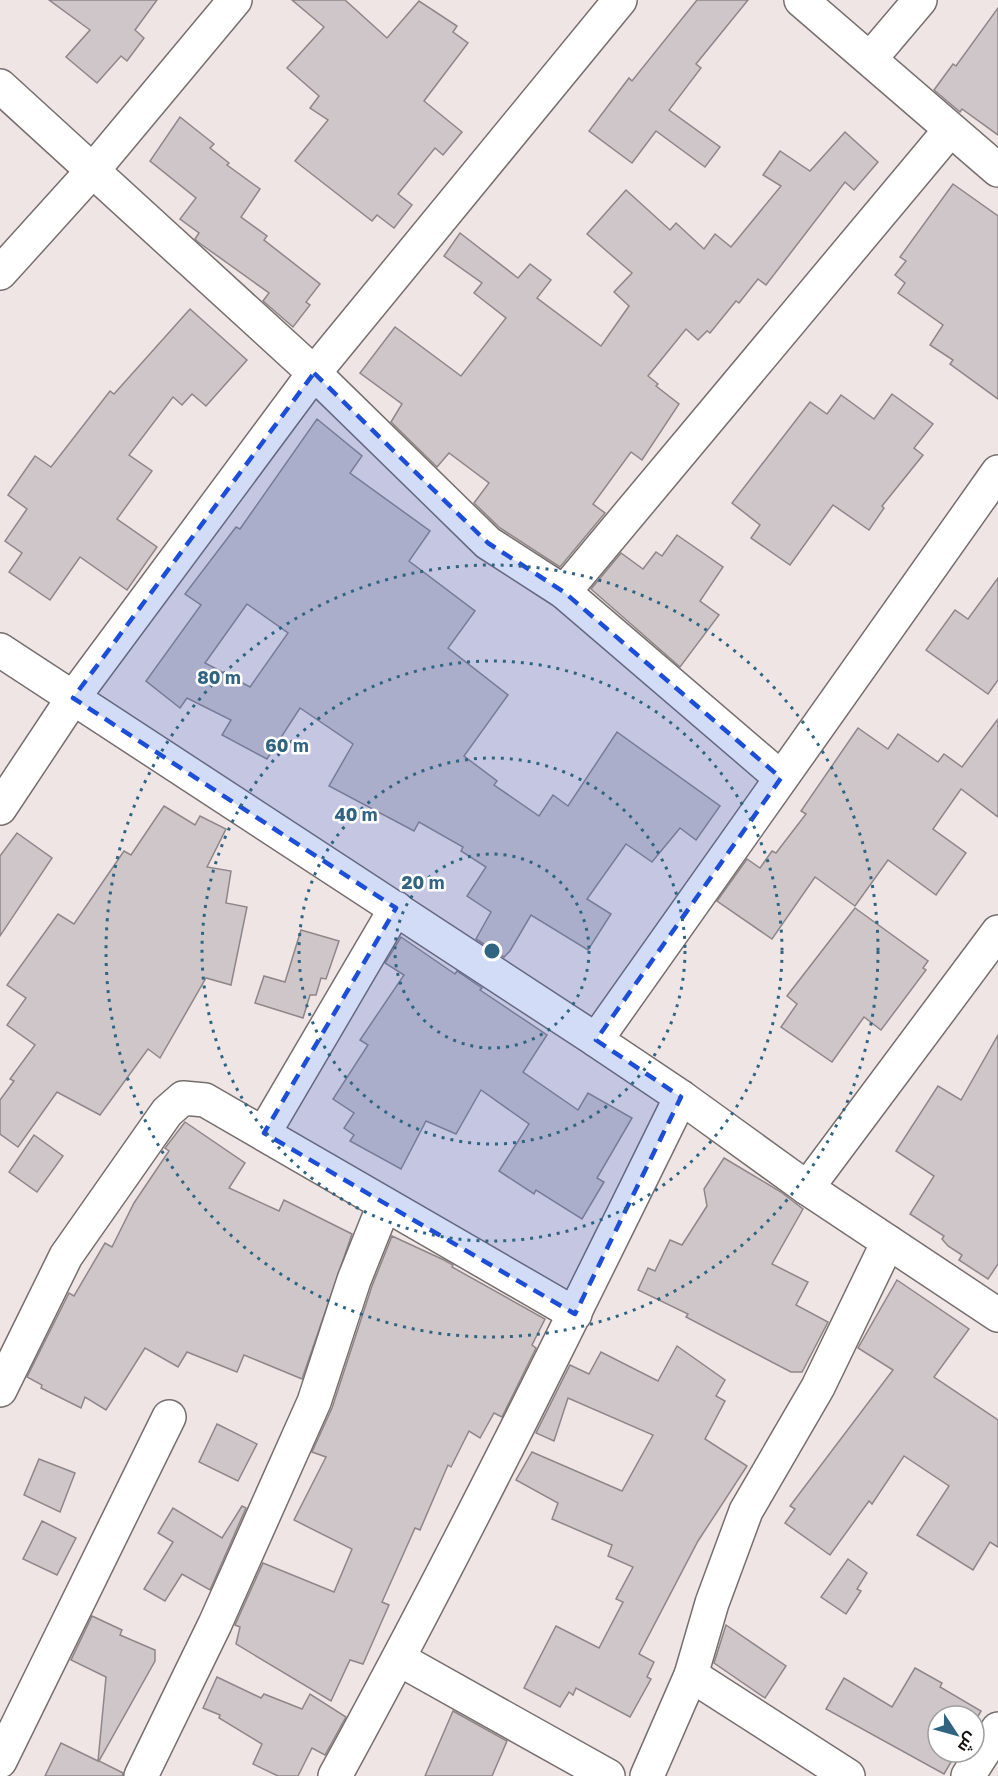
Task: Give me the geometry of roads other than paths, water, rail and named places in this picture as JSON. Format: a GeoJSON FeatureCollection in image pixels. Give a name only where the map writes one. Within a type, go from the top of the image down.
{"type":"FeatureCollection","features":[{"type":"Feature","properties":{"kind":"street"},"geometry":{"type":"LineString","coordinates":[[0,273],[94,169],[235,0]]}},
{"type":"Feature","properties":{"kind":"street"},"geometry":{"type":"LineString","coordinates":[[0,808],[74,698],[314,373],[620,0]]}},
{"type":"Feature","properties":{"kind":"street"},"geometry":{"type":"LineString","coordinates":[[801,0],[998,170]]}},
{"type":"Feature","properties":{"kind":"street"},"geometry":{"type":"LineString","coordinates":[[870,59],[920,0]]}},
{"type":"Feature","properties":{"kind":"street"},"geometry":{"type":"LineString","coordinates":[[0,86],[94,169],[314,373],[488,543],[564,592],[781,778]]}},
{"type":"Feature","properties":{"kind":"street"},"geometry":{"type":"LineString","coordinates":[[564,592],[950,130]]}},
{"type":"Feature","properties":{"kind":"street"},"geometry":{"type":"LineString","coordinates":[[596,1040],[998,472]]}},
{"type":"Feature","properties":{"kind":"street"},"geometry":{"type":"LineString","coordinates":[[0,650],[596,1040],[681,1097],[807,1188],[998,1315]]}},
{"type":"Feature","properties":{"kind":"street"},"geometry":{"type":"LineString","coordinates":[[264,1133],[396,908]]}},
{"type":"Feature","properties":{"kind":"street"},"geometry":{"type":"LineString","coordinates":[[807,1188],[998,932]]}},
{"type":"Feature","properties":{"kind":"street"},"geometry":{"type":"LineString","coordinates":[[335,1776],[399,1659],[575,1314],[681,1097]]}},
{"type":"Feature","properties":{"kind":"street"},"geometry":{"type":"LineString","coordinates":[[0,1390],[66,1256],[167,1112],[183,1098],[205,1100],[575,1314]]}},
{"type":"Feature","properties":{"kind":"street"},"geometry":{"type":"LineString","coordinates":[[141,1776],[215,1624],[314,1402],[354,1280],[384,1204]]}},
{"type":"Feature","properties":{"kind":"street"},"geometry":{"type":"LineString","coordinates":[[647,1776],[691,1675],[712,1602],[746,1510],[818,1387],[888,1242]]}},
{"type":"Feature","properties":{"kind":"street"},"geometry":{"type":"LineString","coordinates":[[0,1761],[169,1417]]}},
{"type":"Feature","properties":{"kind":"street"},"geometry":{"type":"LineString","coordinates":[[399,1659],[608,1776]]}},
{"type":"Feature","properties":{"kind":"street"},"geometry":{"type":"LineString","coordinates":[[691,1675],[848,1776]]}},
{"type":"Feature","properties":{"kind":"street"},"geometry":{"type":"LineString","coordinates":[[968,1776],[998,1729]]}}]}
